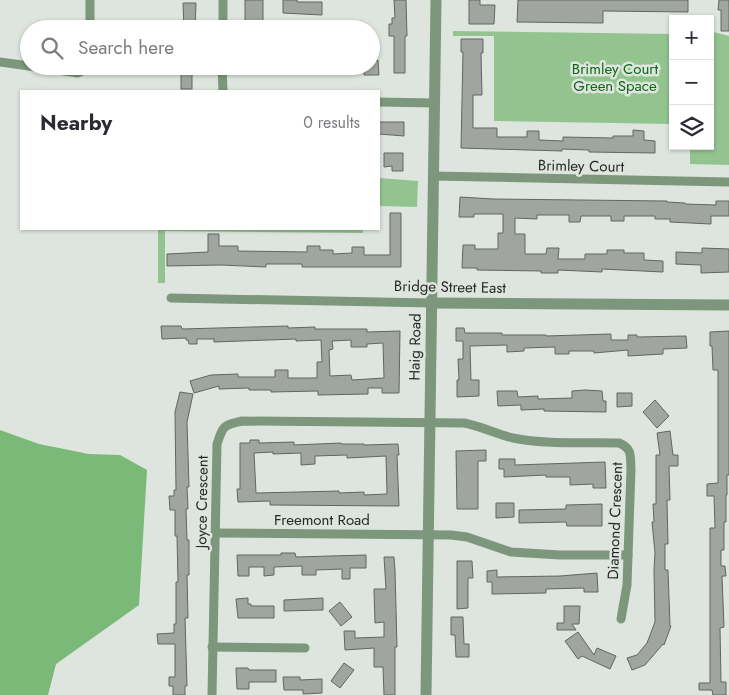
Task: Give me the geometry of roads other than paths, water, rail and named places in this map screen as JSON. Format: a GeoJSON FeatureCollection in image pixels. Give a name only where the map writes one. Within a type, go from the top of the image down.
{"type":"FeatureCollection","features":[{"type":"Feature","properties":{"kind":"street"},"geometry":{"type":"LineString","coordinates":[[90,0],[90,20]]}},
{"type":"Feature","properties":{"kind":"street"},"geometry":{"type":"LineString","coordinates":[[223,0],[223,20]]}},
{"type":"Feature","properties":{"kind":"street","name":"Haig Road"},"geometry":{"type":"LineString","coordinates":[[426,695],[436,0]]}},
{"type":"Feature","properties":{"kind":"street"},"geometry":{"type":"LineString","coordinates":[[0,62],[20,65]]}},
{"type":"Feature","properties":{"kind":"street"},"geometry":{"type":"LineString","coordinates":[[222,75],[223,90]]}},
{"type":"Feature","properties":{"kind":"street"},"geometry":{"type":"LineString","coordinates":[[380,102],[435,102]]}},
{"type":"Feature","properties":{"kind":"street","name":"Brimley Court"},"geometry":{"type":"LineString","coordinates":[[434,176],[729,182]]}},
{"type":"Feature","properties":{"kind":"street","name":"Bridge Street East"},"geometry":{"type":"LineString","coordinates":[[172,298],[431,303],[729,305]]}},
{"type":"Feature","properties":{"kind":"street","name":"Joyce Crescent"},"geometry":{"type":"LineString","coordinates":[[212,695],[217,444],[223,428],[228,424],[242,420],[429,422]]}},
{"type":"Feature","properties":{"kind":"street","name":"Diamond Crescent"},"geometry":{"type":"LineString","coordinates":[[429,422],[475,425],[512,438],[619,443],[626,446],[630,451],[631,469],[625,603],[621,619]]}},
{"type":"Feature","properties":{"kind":"street","name":"Freemont Road"},"geometry":{"type":"LineString","coordinates":[[215,534],[429,535],[466,537],[511,552],[560,555],[628,555]]}},
{"type":"Feature","properties":{"kind":"street"},"geometry":{"type":"LineString","coordinates":[[212,647],[305,648]]}},
{"type":"Feature","properties":{"kind":"park label","name":"Brimley Court Green Space"},"geometry":{"type":"Point","coordinates":[615,78]}}]}
